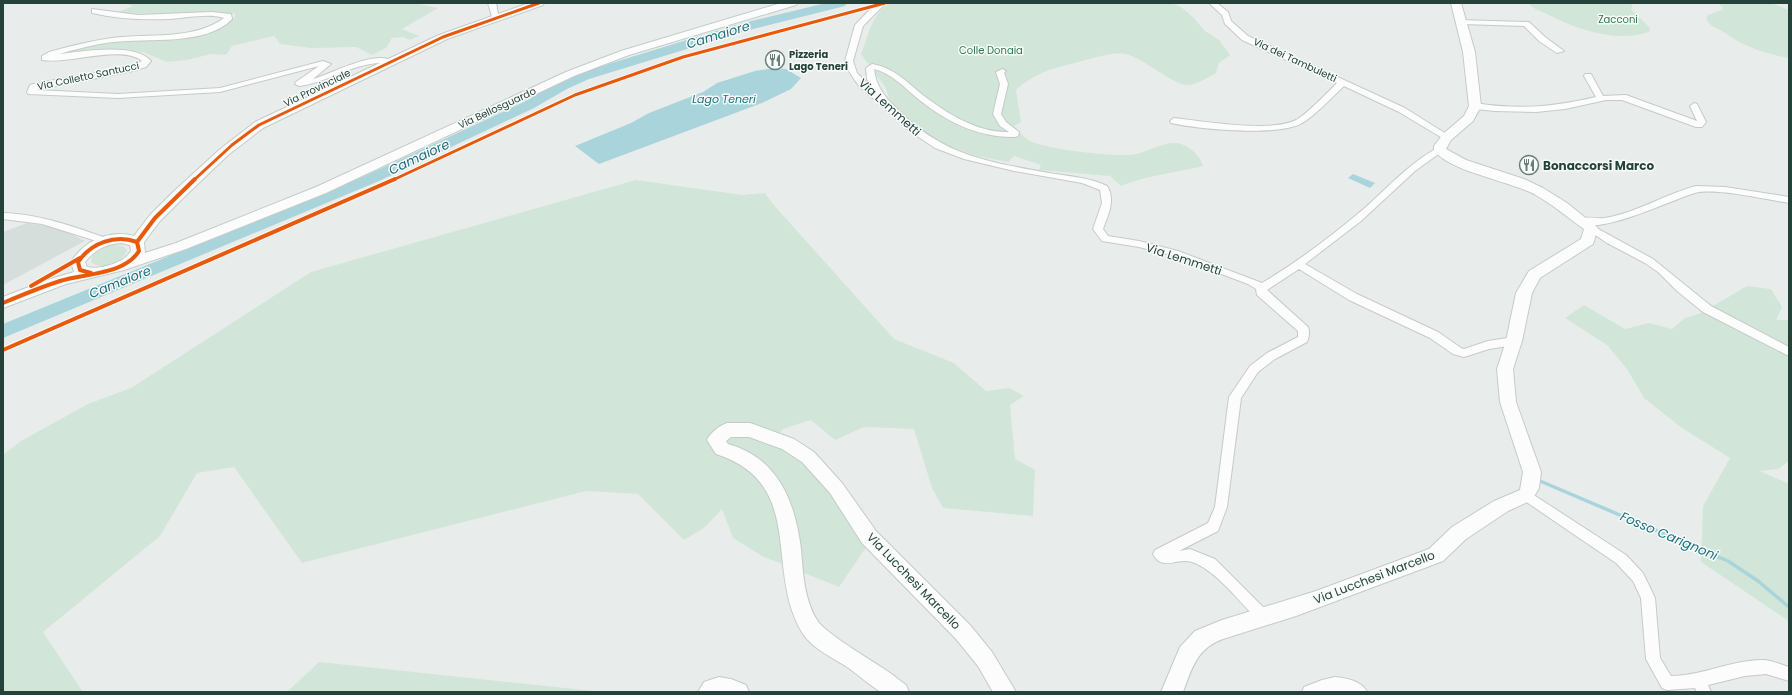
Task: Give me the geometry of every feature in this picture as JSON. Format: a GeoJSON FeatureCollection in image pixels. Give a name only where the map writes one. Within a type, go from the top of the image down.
{"type":"FeatureCollection","features":[{"type":"Feature","properties":{"kind":"street"},"geometry":{"type":"LineString","coordinates":[[492,3],[496,17]]}},
{"type":"Feature","properties":{"kind":"street","name":"Via Provinciale"},"geometry":{"type":"LineString","coordinates":[[119,267],[134,257],[144,230],[160,212],[236,140],[259,125],[443,37],[539,3]]}},
{"type":"Feature","properties":{"kind":"street","name":"Via Bellosguardo"},"geometry":{"type":"LineString","coordinates":[[187,242],[284,205],[358,174],[570,74],[625,53],[792,3]]}},
{"type":"Feature","properties":{"kind":"street","name":"Via dei Tambuletti"},"geometry":{"type":"LineString","coordinates":[[1213,3],[1225,14],[1228,22],[1245,38],[1344,82],[1402,110],[1443,143]]}},
{"type":"Feature","properties":{"kind":"street"},"geometry":{"type":"LineString","coordinates":[[1265,618],[1210,563],[1190,555],[1164,558],[1160,554],[1212,527],[1221,507],[1235,397],[1254,370],[1271,356],[1303,338],[1304,330],[1261,292],[1262,288],[1286,274],[1360,216],[1420,160],[1443,143],[1469,118],[1474,106],[1470,81],[1469,52],[1456,3]]}},
{"type":"Feature","properties":{"kind":"street","name":"Via Lemmetti"},"geometry":{"type":"LineString","coordinates":[[882,4],[858,25],[849,61],[857,79],[916,131],[932,143],[972,158],[1039,174],[1086,181],[1104,188],[1108,198],[1104,217],[1098,229],[1105,239],[1139,244],[1174,253],[1252,282],[1262,288]]}},
{"type":"Feature","properties":{"kind":"street","name":"Via Colletto Santucci"},"geometry":{"type":"LineString","coordinates":[[95,11],[110,15],[130,17],[223,14],[228,16],[228,19],[216,26],[191,34],[111,40],[52,54],[45,58],[86,53],[111,52],[141,56],[147,61],[143,65],[130,69],[36,86],[33,87],[31,92],[118,96],[220,90],[277,74],[323,63],[328,64],[299,84],[303,84],[317,81],[372,61],[382,60],[390,62]]}},
{"type":"Feature","properties":{"kind":"street"},"geometry":{"type":"LineString","coordinates":[[1462,22],[1526,24],[1542,39],[1560,51]]}},
{"type":"Feature","properties":{"kind":"street"},"geometry":{"type":"LineString","coordinates":[[881,99],[871,79],[870,68],[872,66],[876,66],[896,77],[938,110],[958,121],[979,130],[999,134],[1015,134],[1015,132],[998,118],[997,114],[1004,84],[1000,72],[1002,71]]}},
{"type":"Feature","properties":{"kind":"street"},"geometry":{"type":"LineString","coordinates":[[1588,76],[1601,99]]}},
{"type":"Feature","properties":{"kind":"street","name":"Via dei Tambuletti"},"geometry":{"type":"LineString","coordinates":[[1174,121],[1255,130],[1289,125],[1299,122],[1344,82]]}},
{"type":"Feature","properties":{"kind":"street"},"geometry":{"type":"LineString","coordinates":[[1474,106],[1502,110],[1555,109],[1612,97],[1624,97],[1699,125],[1702,122],[1694,106]]}},
{"type":"Feature","properties":{"kind":"street"},"geometry":{"type":"LineString","coordinates":[[1443,143],[1460,162],[1530,187],[1575,214],[1586,225],[1610,241],[1662,270],[1681,290],[1707,309],[1789,352]]}},
{"type":"Feature","properties":{"kind":"street"},"geometry":{"type":"LineString","coordinates":[[1586,225],[1638,212],[1696,189],[1725,190],[1789,200]]}},
{"type":"Feature","properties":{"kind":"street","name":"Via Provinciale"},"geometry":{"type":"LineString","coordinates":[[3,298],[51,276],[80,258],[90,248],[108,241],[160,212]]}},
{"type":"Feature","properties":{"kind":"street"},"geometry":{"type":"LineString","coordinates":[[3,216],[19,216],[36,219],[83,232],[108,241]]}},
{"type":"Feature","properties":{"kind":"street"},"geometry":{"type":"LineString","coordinates":[[1586,225],[1588,241],[1534,275],[1524,293],[1514,341],[1505,369],[1504,381],[1508,402],[1532,472],[1530,488],[1526,495],[1621,559],[1638,577],[1648,598],[1652,632],[1653,659],[1667,683],[1687,683],[1701,686],[1745,670],[1766,667],[1789,674]]}},
{"type":"Feature","properties":{"kind":"street","name":"Via Provinciale"},"geometry":{"type":"LineString","coordinates":[[108,241],[126,238],[138,244],[159,246],[187,242]]}},
{"type":"Feature","properties":{"kind":"street","name":"Via Provinciale"},"geometry":{"type":"LineString","coordinates":[[3,303],[69,278],[91,273],[100,273],[187,242]]}},
{"type":"Feature","properties":{"kind":"street"},"geometry":{"type":"LineString","coordinates":[[80,258],[78,262],[80,270],[91,273]]}},
{"type":"Feature","properties":{"kind":"street"},"geometry":{"type":"LineString","coordinates":[[1298,264],[1353,297],[1434,335],[1457,351],[1464,353],[1488,345],[1514,341]]}},
{"type":"Feature","properties":{"kind":"street","name":"Via Lucchesi Marcello"},"geometry":{"type":"LineString","coordinates":[[898,692],[877,675],[826,642],[811,629],[801,612],[794,583],[788,521],[780,498],[765,472],[755,463],[734,452],[722,449],[716,440],[727,430],[750,430],[788,444],[808,457],[836,488],[869,537],[963,632],[986,659],[1005,692]]}},
{"type":"Feature","properties":{"kind":"street","name":"Via Lucchesi Marcello"},"geometry":{"type":"LineString","coordinates":[[1172,692],[1186,654],[1197,642],[1225,628],[1265,618],[1330,596],[1436,555],[1465,529],[1500,506],[1526,495]]}},
{"type":"Feature","properties":{"kind":"street"},"geometry":{"type":"LineString","coordinates":[[1309,692],[1333,683],[1348,685],[1360,692]]}},
{"type":"Feature","properties":{"kind":"street"},"geometry":{"type":"LineString","coordinates":[[709,692],[711,689],[727,687],[738,692]]}},
{"type":"Feature","properties":{"kind":"shaded area"},"geometry":{"type":"Polygon","coordinates":[[[27,223],[59,228],[85,241],[3,285],[3,232],[27,223]]]}},
{"type":"Feature","properties":{"kind":"green space"},"geometry":{"type":"Polygon","coordinates":[[[123,3],[413,3],[438,8],[402,29],[419,36],[410,40],[403,37],[392,38],[386,48],[372,55],[356,47],[311,48],[280,44],[274,36],[232,46],[226,55],[211,54],[187,60],[167,62],[143,52],[106,49],[56,55],[109,43],[194,36],[209,32],[222,26],[235,17],[235,14],[212,11],[169,14],[116,13],[133,6],[123,3]]]}},
{"type":"Feature","properties":{"kind":"green space","name":"Colle Donaia"},"geometry":{"type":"Polygon","coordinates":[[[894,3],[1171,3],[1181,7],[1193,17],[1205,31],[1219,40],[1230,55],[1219,63],[1216,73],[1199,82],[1188,85],[1175,81],[1140,60],[1125,54],[1108,55],[1073,63],[1039,74],[1016,90],[1021,122],[1014,126],[1028,140],[1038,144],[1065,150],[1099,154],[1136,154],[1161,145],[1177,143],[1190,148],[1197,154],[1203,166],[1151,177],[1121,186],[1110,176],[1039,170],[1041,165],[1014,156],[1008,162],[977,156],[940,143],[920,130],[891,105],[886,88],[861,54],[869,31],[876,17],[887,6],[894,3]]]}},
{"type":"Feature","properties":{"kind":"green space","name":"Zacconi"},"geometry":{"type":"Polygon","coordinates":[[[1528,3],[1633,3],[1631,9],[1650,28],[1649,32],[1637,35],[1624,36],[1598,33],[1572,26],[1535,9],[1528,3]]]}},
{"type":"Feature","properties":{"kind":"green space"},"geometry":{"type":"Polygon","coordinates":[[[1717,3],[1771,3],[1789,10],[1789,58],[1764,52],[1748,46],[1711,25],[1706,18],[1708,15],[1722,10],[1723,7],[1717,3]]]}},
{"type":"Feature","properties":{"kind":"green space"},"geometry":{"type":"Polygon","coordinates":[[[636,180],[742,195],[765,193],[772,203],[894,339],[954,363],[986,391],[1009,388],[1024,396],[1010,405],[1015,459],[1035,470],[1033,516],[943,508],[932,488],[914,429],[864,427],[835,440],[811,420],[783,429],[770,445],[807,458],[867,546],[839,587],[762,556],[733,538],[722,509],[704,528],[684,540],[638,494],[586,491],[302,563],[234,467],[197,473],[160,536],[43,632],[83,692],[3,692],[3,455],[21,441],[88,404],[131,388],[311,272],[636,180]]]}},
{"type":"Feature","properties":{"kind":"green space"},"geometry":{"type":"Polygon","coordinates":[[[113,245],[123,246],[127,250],[117,262],[106,266],[100,266],[91,262],[93,255],[96,252],[102,248],[113,245]]]}},
{"type":"Feature","properties":{"kind":"green space"},"geometry":{"type":"Polygon","coordinates":[[[1747,286],[1771,289],[1782,307],[1776,320],[1789,320],[1789,461],[1778,469],[1760,471],[1789,484],[1789,621],[1701,562],[1703,506],[1730,458],[1682,428],[1644,398],[1627,369],[1607,345],[1565,318],[1584,305],[1625,329],[1649,323],[1672,329],[1685,318],[1701,313],[1747,286]]]}},
{"type":"Feature","properties":{"kind":"green space"},"geometry":{"type":"Polygon","coordinates":[[[319,662],[603,692],[287,692],[319,662]]]}},
{"type":"Feature","properties":{"kind":"water","name":"Lago Teneri"},"geometry":{"type":"Polygon","coordinates":[[[774,68],[786,69],[801,78],[791,89],[762,103],[599,164],[575,146],[631,123],[649,113],[703,92],[717,83],[755,71],[774,68]]]}},
{"type":"Feature","properties":{"kind":"water"},"geometry":{"type":"Polygon","coordinates":[[[1353,174],[1375,183],[1370,188],[1348,178],[1353,174]]]}},
{"type":"Feature","properties":{"kind":"waterway","name":"Camaiore"},"geometry":{"type":"LineString","coordinates":[[3,331],[373,178],[529,105],[562,86],[584,76],[744,27],[841,3]]}},
{"type":"Feature","properties":{"kind":"waterway","name":"Fosso Carignoni"},"geometry":{"type":"LineString","coordinates":[[1540,481],[1728,561],[1758,581],[1789,607]]}},
{"type":"Feature","properties":{"kind":"cycle path"},"geometry":{"type":"LineString","coordinates":[[137,242],[155,218],[207,167],[259,125],[443,37],[539,3]]}},
{"type":"Feature","properties":{"kind":"cycle path"},"geometry":{"type":"LineString","coordinates":[[3,350],[357,197],[575,95],[683,57],[885,3]]}},
{"type":"Feature","properties":{"kind":"cycle path"},"geometry":{"type":"LineString","coordinates":[[3,303],[61,280],[113,269],[125,264],[134,258],[139,251],[137,242],[130,239],[113,239],[96,245],[88,250],[78,262],[80,270],[91,273]]}},
{"type":"Feature","properties":{"kind":"cycle path"},"geometry":{"type":"LineString","coordinates":[[31,286],[51,276],[80,258]]}},
{"type":"Feature","properties":{"kind":"place","name":"Pizzeria Lago Teneri"},"geometry":{"type":"Point","coordinates":[775,60]}},
{"type":"Feature","properties":{"kind":"place","name":"Bonaccorsi Marco"},"geometry":{"type":"Point","coordinates":[1529,165]}}]}
